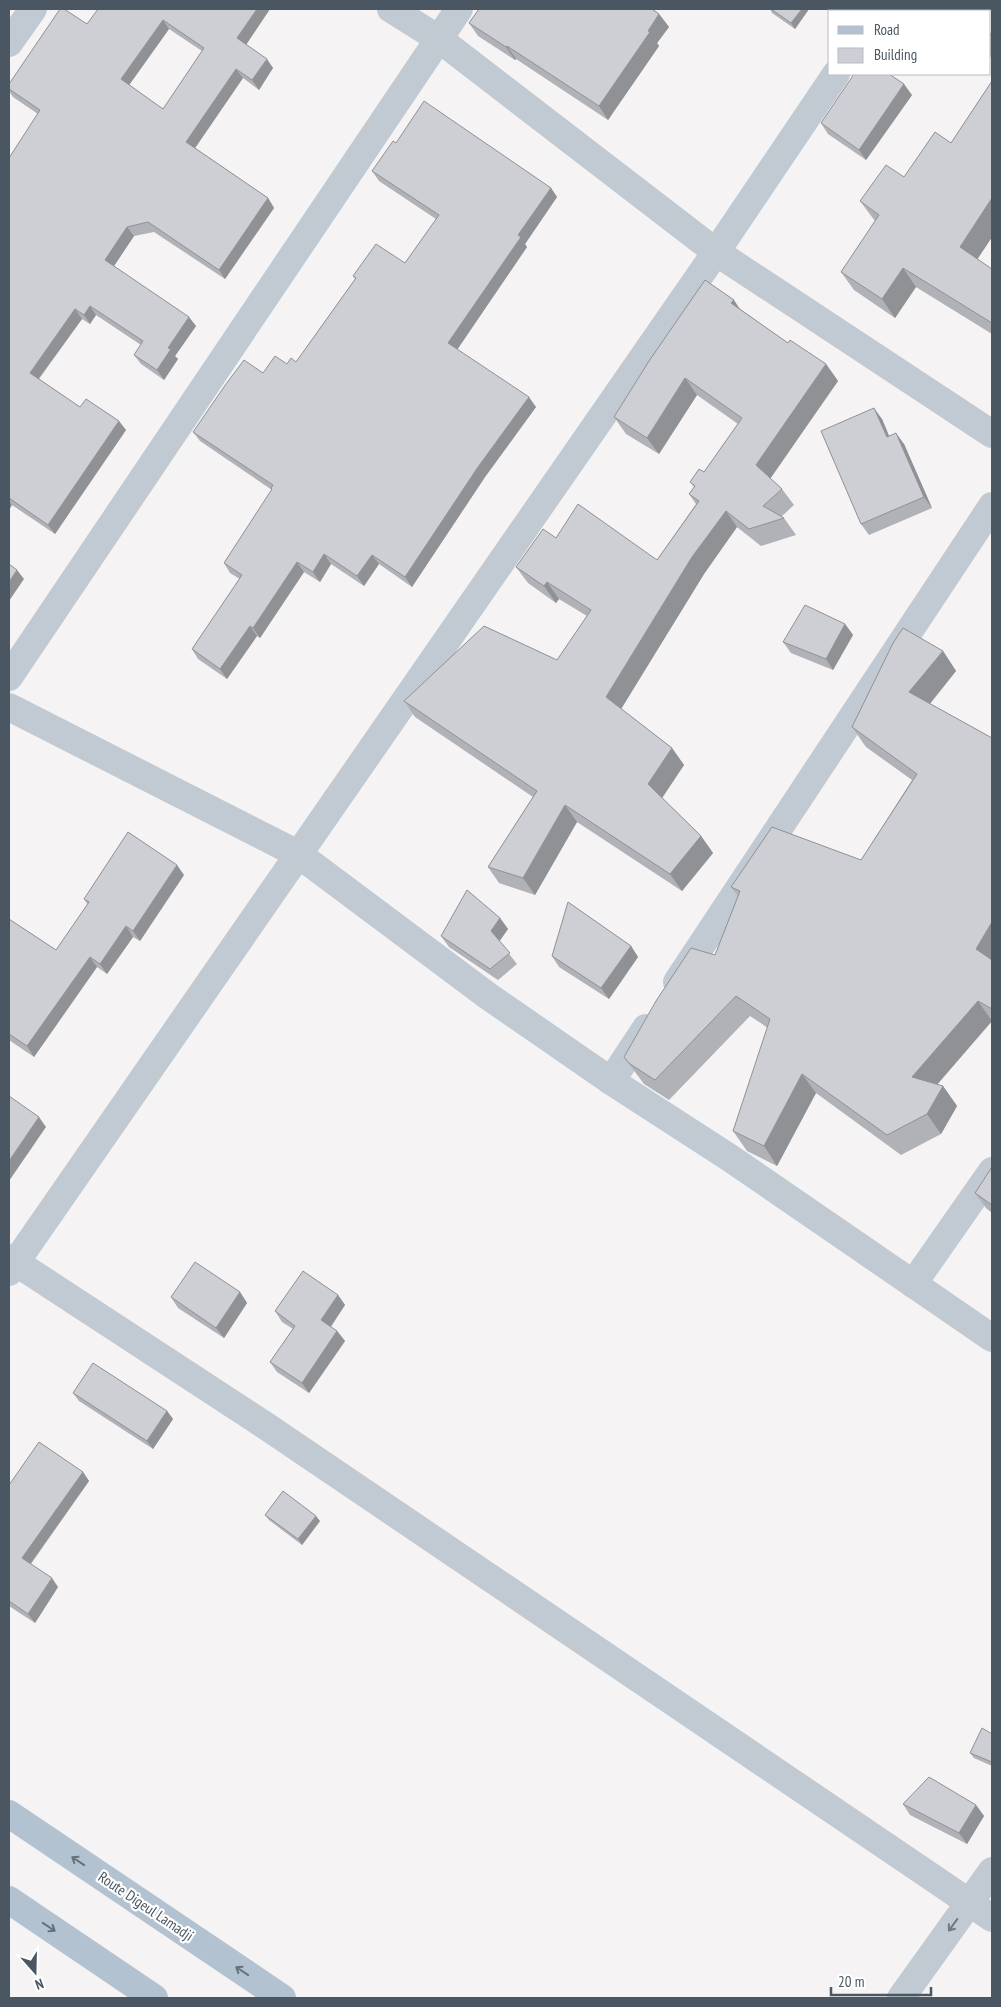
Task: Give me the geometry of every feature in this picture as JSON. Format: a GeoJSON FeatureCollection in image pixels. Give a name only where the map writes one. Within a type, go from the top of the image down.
{"type":"FeatureCollection","features":[{"type":"Feature","properties":{"kind":"main road","name":"Route Digeul Lamadji"},"geometry":{"type":"LineString","coordinates":[[9,1814],[282,1998]]}},
{"type":"Feature","properties":{"kind":"main road"},"geometry":{"type":"LineString","coordinates":[[9,1900],[154,1998]]}},
{"type":"Feature","properties":{"kind":"street"},"geometry":{"type":"LineString","coordinates":[[9,43],[33,9]]}},
{"type":"Feature","properties":{"kind":"street"},"geometry":{"type":"LineString","coordinates":[[391,9],[439,38],[716,252],[992,434]]}},
{"type":"Feature","properties":{"kind":"street"},"geometry":{"type":"LineString","coordinates":[[9,677],[459,9]]}},
{"type":"Feature","properties":{"kind":"street"},"geometry":{"type":"LineString","coordinates":[[835,75],[716,252],[11,1264],[263,1424],[992,1918]]}},
{"type":"Feature","properties":{"kind":"street"},"geometry":{"type":"LineString","coordinates":[[611,1081],[992,506]]}},
{"type":"Feature","properties":{"kind":"street"},"geometry":{"type":"LineString","coordinates":[[9,707],[298,854],[488,996],[611,1081],[730,1158],[992,1338]]}},
{"type":"Feature","properties":{"kind":"street"},"geometry":{"type":"LineString","coordinates":[[913,1284],[992,1172]]}},
{"type":"Feature","properties":{"kind":"street"},"geometry":{"type":"LineString","coordinates":[[901,1998],[992,1872]]}},
{"type":"Feature","properties":{"kind":"building"},"geometry":{"type":"Polygon","coordinates":[[[60,9],[64,9],[87,24],[98,9],[257,9],[237,38],[267,59],[252,80],[236,69],[186,142],[268,198],[219,270],[148,222],[127,227],[105,260],[189,317],[168,348],[171,349],[157,370],[134,355],[143,341],[90,306],[84,315],[75,309],[30,373],[80,407],[86,399],[119,421],[48,525],[9,498],[9,158],[40,110],[9,89],[9,84],[60,9]],[[163,20],[121,79],[163,109],[204,48],[163,20]]]}},
{"type":"Feature","properties":{"kind":"building"},"geometry":{"type":"Polygon","coordinates":[[[479,9],[652,9],[659,14],[648,31],[650,32],[599,106],[469,23],[479,9]]]}},
{"type":"Feature","properties":{"kind":"building"},"geometry":{"type":"Polygon","coordinates":[[[771,9],[802,9],[791,23],[771,9]]]}},
{"type":"Feature","properties":{"kind":"building"},"geometry":{"type":"Polygon","coordinates":[[[992,31],[992,52],[991,51],[992,31]]]}},
{"type":"Feature","properties":{"kind":"building"},"geometry":{"type":"Polygon","coordinates":[[[853,75],[890,75],[904,84],[859,150],[821,123],[853,75]]]}},
{"type":"Feature","properties":{"kind":"building"},"geometry":{"type":"Polygon","coordinates":[[[992,81],[992,198],[960,247],[992,269],[992,323],[903,268],[882,299],[841,272],[879,215],[860,201],[886,165],[904,177],[935,132],[951,143],[992,81]]]}},
{"type":"Feature","properties":{"kind":"building"},"geometry":{"type":"Polygon","coordinates":[[[424,101],[551,188],[518,235],[521,237],[448,343],[529,397],[478,467],[405,577],[372,555],[357,576],[324,554],[313,572],[297,562],[253,628],[250,626],[220,669],[192,649],[242,575],[224,563],[273,485],[193,432],[244,360],[263,373],[275,356],[287,364],[291,358],[296,362],[356,278],[353,276],[376,244],[405,263],[439,215],[372,171],[393,141],[396,143],[424,101]]]}},
{"type":"Feature","properties":{"kind":"building"},"geometry":{"type":"Polygon","coordinates":[[[705,280],[734,300],[731,303],[788,343],[790,340],[826,364],[756,465],[782,489],[763,506],[784,518],[749,529],[726,511],[692,557],[606,697],[672,748],[648,784],[701,836],[670,874],[565,805],[523,878],[488,867],[537,791],[404,701],[484,626],[557,660],[591,610],[547,582],[544,586],[516,567],[543,529],[556,538],[578,504],[657,560],[699,501],[689,494],[695,486],[690,482],[699,469],[704,472],[742,418],[685,378],[647,438],[614,417],[649,361],[705,280]]]}},
{"type":"Feature","properties":{"kind":"building"},"geometry":{"type":"Polygon","coordinates":[[[874,408],[887,437],[896,433],[924,497],[861,524],[821,431],[874,408]]]}},
{"type":"Feature","properties":{"kind":"building"},"geometry":{"type":"Polygon","coordinates":[[[9,564],[17,570],[9,582],[9,564]]]}},
{"type":"Feature","properties":{"kind":"building"},"geometry":{"type":"Polygon","coordinates":[[[805,605],[845,624],[826,659],[783,642],[805,605]]]}},
{"type":"Feature","properties":{"kind":"building"},"geometry":{"type":"Polygon","coordinates":[[[903,628],[943,651],[909,692],[992,738],[992,922],[976,949],[992,960],[992,1009],[978,1001],[912,1077],[943,1086],[927,1114],[887,1135],[802,1074],[764,1146],[733,1131],[770,1019],[736,996],[655,1080],[630,1064],[624,1057],[656,1001],[691,948],[715,955],[740,891],[731,887],[772,827],[861,860],[917,774],[852,727],[893,643],[903,628]]]}},
{"type":"Feature","properties":{"kind":"building"},"geometry":{"type":"Polygon","coordinates":[[[128,832],[177,865],[133,931],[126,926],[100,964],[90,957],[27,1046],[9,1034],[9,919],[56,950],[89,902],[84,899],[128,832]]]}},
{"type":"Feature","properties":{"kind":"building"},"geometry":{"type":"Polygon","coordinates":[[[467,890],[500,918],[491,931],[510,953],[490,969],[441,936],[467,890]]]}},
{"type":"Feature","properties":{"kind":"building"},"geometry":{"type":"Polygon","coordinates":[[[568,902],[631,946],[601,988],[552,956],[568,902]]]}},
{"type":"Feature","properties":{"kind":"building"},"geometry":{"type":"Polygon","coordinates":[[[9,1096],[39,1117],[9,1161],[9,1096]]]}},
{"type":"Feature","properties":{"kind":"building"},"geometry":{"type":"Polygon","coordinates":[[[992,1167],[992,1205],[975,1193],[992,1167]]]}},
{"type":"Feature","properties":{"kind":"building"},"geometry":{"type":"Polygon","coordinates":[[[195,1262],[240,1292],[216,1328],[171,1297],[195,1262]]]}},
{"type":"Feature","properties":{"kind":"building"},"geometry":{"type":"Polygon","coordinates":[[[303,1271],[338,1295],[321,1320],[337,1331],[302,1383],[270,1362],[295,1326],[275,1311],[303,1271]]]}},
{"type":"Feature","properties":{"kind":"building"},"geometry":{"type":"Polygon","coordinates":[[[93,1363],[167,1411],[147,1441],[73,1393],[93,1363]]]}},
{"type":"Feature","properties":{"kind":"building"},"geometry":{"type":"Polygon","coordinates":[[[39,1442],[83,1472],[22,1558],[52,1578],[28,1614],[9,1601],[9,1485],[39,1442]]]}},
{"type":"Feature","properties":{"kind":"building"},"geometry":{"type":"Polygon","coordinates":[[[283,1491],[316,1516],[298,1539],[265,1515],[283,1491]]]}},
{"type":"Feature","properties":{"kind":"building"},"geometry":{"type":"Polygon","coordinates":[[[982,1728],[992,1734],[992,1762],[970,1753],[982,1728]]]}},
{"type":"Feature","properties":{"kind":"building"},"geometry":{"type":"Polygon","coordinates":[[[929,1777],[976,1805],[959,1833],[903,1804],[929,1777]]]}}]}
